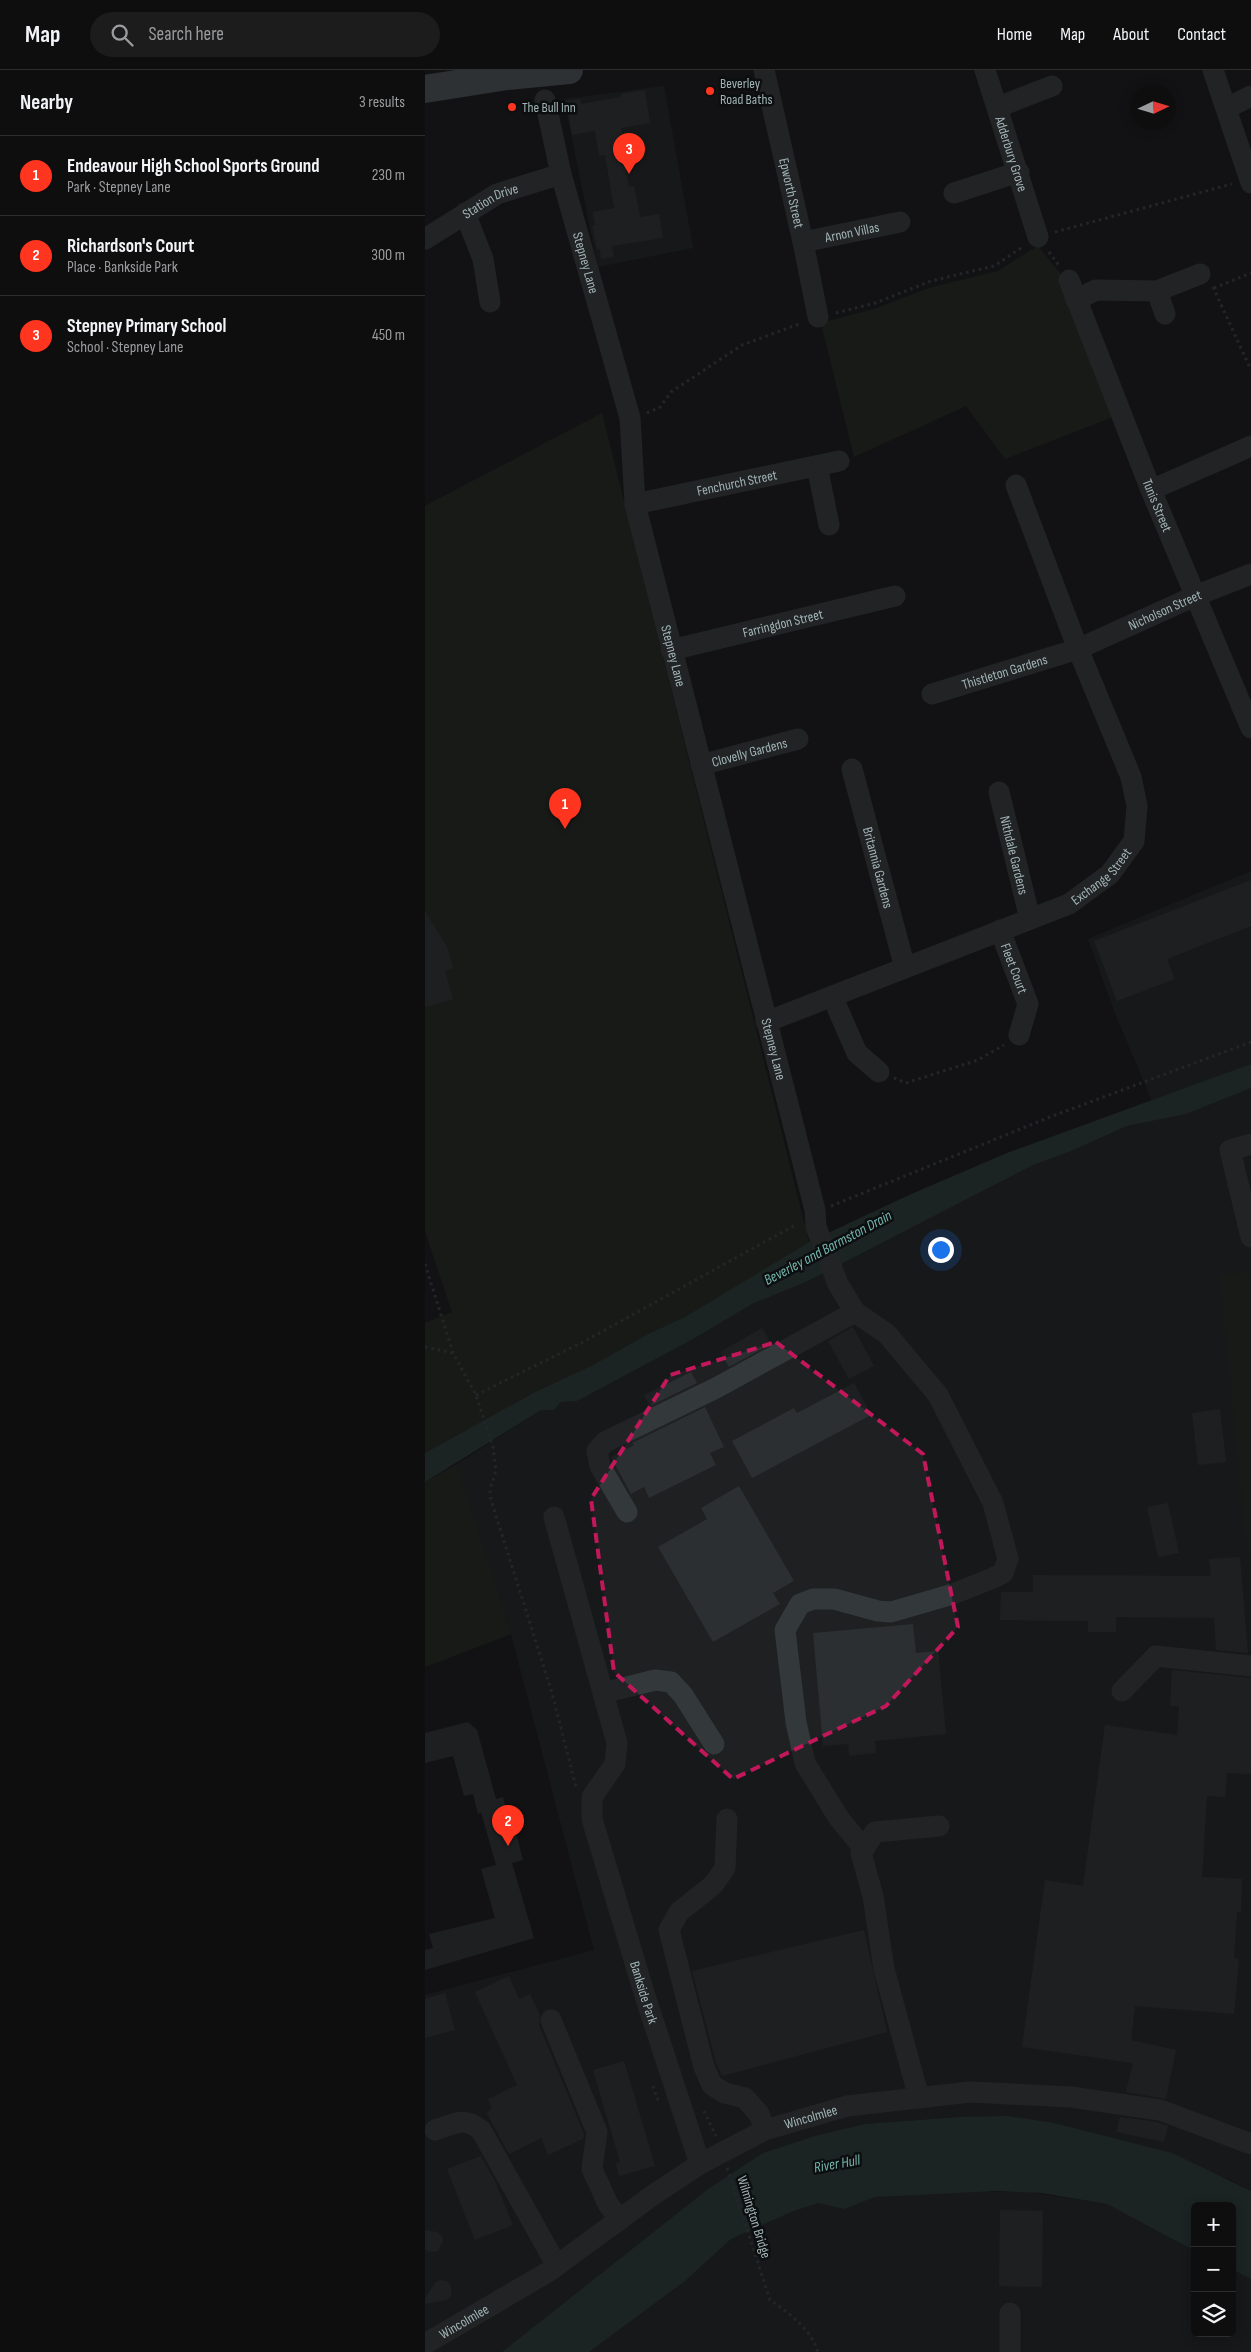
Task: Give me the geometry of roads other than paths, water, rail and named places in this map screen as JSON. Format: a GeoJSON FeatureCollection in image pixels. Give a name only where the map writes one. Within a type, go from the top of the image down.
{"type":"FeatureCollection","features":[{"type":"Feature","properties":{"kind":"main road"},"geometry":{"type":"LineString","coordinates":[[425,89],[507,73],[569,70]]}},
{"type":"Feature","properties":{"kind":"street","name":"Epworth Street"},"geometry":{"type":"LineString","coordinates":[[764,70],[803,242],[818,318]]}},
{"type":"Feature","properties":{"kind":"street","name":"Adderbury Grove"},"geometry":{"type":"LineString","coordinates":[[985,70],[1019,172],[1038,237]]}},
{"type":"Feature","properties":{"kind":"street"},"geometry":{"type":"LineString","coordinates":[[1213,70],[1250,181]]}},
{"type":"Feature","properties":{"kind":"street"},"geometry":{"type":"LineString","coordinates":[[998,107],[1052,86]]}},
{"type":"Feature","properties":{"kind":"street"},"geometry":{"type":"LineString","coordinates":[[1227,108],[1251,96]]}},
{"type":"Feature","properties":{"kind":"street","name":"Stepney Lane"},"geometry":{"type":"LineString","coordinates":[[545,100],[561,174],[630,418],[635,504],[815,1210],[816,1227],[838,1284],[855,1312]]}},
{"type":"Feature","properties":{"kind":"street"},"geometry":{"type":"LineString","coordinates":[[954,193],[1019,172]]}},
{"type":"Feature","properties":{"kind":"street","name":"Station Drive"},"geometry":{"type":"LineString","coordinates":[[425,238],[497,194],[561,174]]}},
{"type":"Feature","properties":{"kind":"street"},"geometry":{"type":"LineString","coordinates":[[465,213],[483,259],[490,302]]}},
{"type":"Feature","properties":{"kind":"street","name":"Arnon Villas"},"geometry":{"type":"LineString","coordinates":[[803,242],[900,222]]}},
{"type":"Feature","properties":{"kind":"street"},"geometry":{"type":"LineString","coordinates":[[1076,300],[1096,290],[1157,292],[1200,274]]}},
{"type":"Feature","properties":{"kind":"street","name":"Tunis Street"},"geometry":{"type":"LineString","coordinates":[[1069,280],[1151,490],[1251,728]]}},
{"type":"Feature","properties":{"kind":"street"},"geometry":{"type":"LineString","coordinates":[[1157,292],[1165,314]]}},
{"type":"Feature","properties":{"kind":"street"},"geometry":{"type":"LineString","coordinates":[[1151,490],[1251,446]]}},
{"type":"Feature","properties":{"kind":"street","name":"Fenchurch Street"},"geometry":{"type":"LineString","coordinates":[[635,504],[839,461]]}},
{"type":"Feature","properties":{"kind":"street"},"geometry":{"type":"LineString","coordinates":[[817,466],[829,525]]}},
{"type":"Feature","properties":{"kind":"street","name":"Exchange Street"},"geometry":{"type":"LineString","coordinates":[[766,1022],[1069,904],[1110,874],[1133,841],[1137,806],[1131,777],[1078,649],[1016,485]]}},
{"type":"Feature","properties":{"kind":"street","name":"Nicholson Street"},"geometry":{"type":"LineString","coordinates":[[1078,649],[1195,596],[1251,574]]}},
{"type":"Feature","properties":{"kind":"street","name":"Farringdon Street"},"geometry":{"type":"LineString","coordinates":[[671,650],[895,596]]}},
{"type":"Feature","properties":{"kind":"street","name":"Thistleton Gardens"},"geometry":{"type":"LineString","coordinates":[[932,694],[1078,649]]}},
{"type":"Feature","properties":{"kind":"street","name":"Clovelly Gardens"},"geometry":{"type":"LineString","coordinates":[[701,765],[798,739]]}},
{"type":"Feature","properties":{"kind":"street","name":"Britannia Gardens"},"geometry":{"type":"LineString","coordinates":[[851,769],[905,968]]}},
{"type":"Feature","properties":{"kind":"street","name":"Nithdale Gardens"},"geometry":{"type":"LineString","coordinates":[[999,792],[1030,919]]}},
{"type":"Feature","properties":{"kind":"street","name":"Fleet Court"},"geometry":{"type":"LineString","coordinates":[[1001,930],[1028,1004],[1019,1035]]}},
{"type":"Feature","properties":{"kind":"street"},"geometry":{"type":"LineString","coordinates":[[833,996],[857,1053],[879,1072]]}},
{"type":"Feature","properties":{"kind":"street"},"geometry":{"type":"LineString","coordinates":[[1251,1144],[1230,1150],[1251,1237]]}},
{"type":"Feature","properties":{"kind":"street"},"geometry":{"type":"LineString","coordinates":[[627,1512],[600,1466],[597,1450],[605,1442],[716,1388],[855,1312],[887,1334],[938,1396],[993,1503],[1008,1560],[1003,1573],[902,1610],[878,1611],[834,1599],[813,1598],[800,1604],[785,1630],[796,1722],[805,1763],[838,1817],[864,1849]]}},
{"type":"Feature","properties":{"kind":"street"},"geometry":{"type":"LineString","coordinates":[[554,1517],[603,1693],[655,1680],[671,1682],[683,1695],[713,1744]]}},
{"type":"Feature","properties":{"kind":"street"},"geometry":{"type":"LineString","coordinates":[[1123,1691],[1156,1656],[1251,1666]]}},
{"type":"Feature","properties":{"kind":"street","name":"Bankside Park"},"geometry":{"type":"LineString","coordinates":[[603,1693],[617,1743],[616,1757],[615,1764],[592,1797],[592,1819],[645,1996],[700,2164]]}},
{"type":"Feature","properties":{"kind":"street"},"geometry":{"type":"LineString","coordinates":[[727,1820],[725,1868],[713,1885],[679,1912],[669,1930],[704,2067],[712,2085],[725,2093],[745,2098],[759,2114],[765,2130]]}},
{"type":"Feature","properties":{"kind":"street"},"geometry":{"type":"LineString","coordinates":[[919,2098],[884,1969],[873,1896],[861,1853],[875,1832],[939,1826]]}},
{"type":"Feature","properties":{"kind":"street"},"geometry":{"type":"LineString","coordinates":[[551,2020],[597,2132],[592,2170],[607,2204],[620,2220]]}},
{"type":"Feature","properties":{"kind":"street","name":"Wincolmlee"},"geometry":{"type":"LineString","coordinates":[[425,2344],[557,2266],[700,2164],[765,2130],[847,2106],[971,2092],[1071,2097],[1160,2110],[1251,2144]]}},
{"type":"Feature","properties":{"kind":"street"},"geometry":{"type":"LineString","coordinates":[[435,2130],[464,2120],[473,2123],[481,2130],[557,2266]]}},
{"type":"Feature","properties":{"kind":"street"},"geometry":{"type":"LineString","coordinates":[[1010,2313],[1010,2352]]}},
{"type":"Feature","properties":{"kind":"water","name":"Beverley and Barmston Drain"},"geometry":{"type":"Polygon","coordinates":[[[1251,1064],[1251,1088],[1186,1114],[1127,1126],[1071,1151],[1033,1165],[808,1281],[752,1304],[695,1338],[577,1401],[561,1402],[554,1410],[541,1410],[425,1482],[425,1453],[535,1392],[593,1365],[650,1333],[685,1317],[809,1242],[909,1195],[1007,1153],[1251,1064]]]}},
{"type":"Feature","properties":{"kind":"water","name":"River Hull"},"geometry":{"type":"Polygon","coordinates":[[[1007,2116],[1054,2123],[1172,2153],[1251,2191],[1251,2279],[1236,2271],[1236,2202],[1191,2202],[1191,2249],[1107,2204],[1041,2193],[997,2191],[875,2197],[844,2209],[818,2203],[791,2212],[731,2239],[685,2281],[589,2352],[502,2352],[708,2189],[763,2153],[818,2135],[865,2124],[959,2117],[1007,2116]]]}},
{"type":"Feature","properties":{"kind":"place","name":"Beverley Road Baths"},"geometry":{"type":"Point","coordinates":[710,91]}},
{"type":"Feature","properties":{"kind":"place","name":"The Bull Inn"},"geometry":{"type":"Point","coordinates":[512,107]}},
{"type":"Feature","properties":{"kind":"place","name":"Stepney Primary School"},"geometry":{"type":"Point","coordinates":[629,174]}},
{"type":"Feature","properties":{"kind":"place","name":"Endeavour High School Sports Ground"},"geometry":{"type":"Point","coordinates":[565,829]}},
{"type":"Feature","properties":{"kind":"place","name":"Richardson's Court"},"geometry":{"type":"Point","coordinates":[508,1846]}}]}
